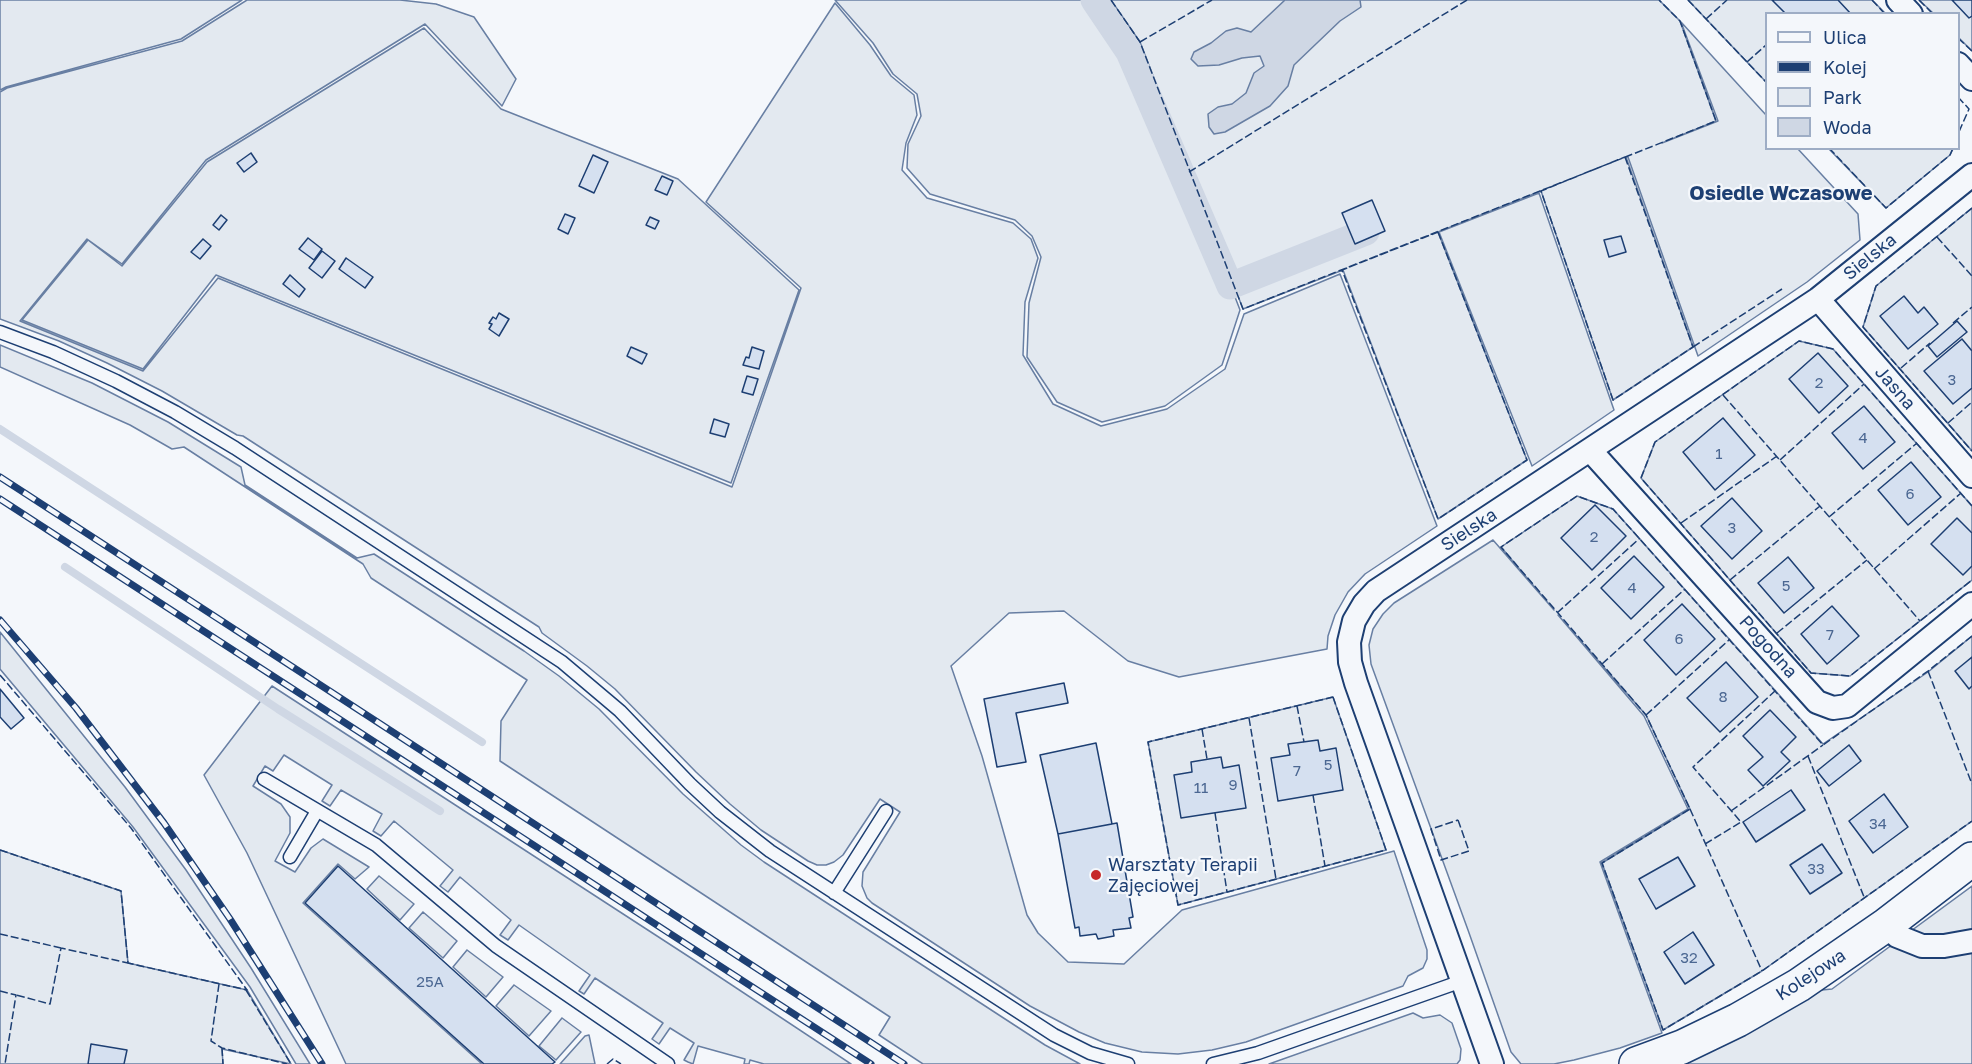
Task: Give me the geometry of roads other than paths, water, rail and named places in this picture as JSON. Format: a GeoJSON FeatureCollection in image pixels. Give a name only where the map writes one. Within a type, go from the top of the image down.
{"type":"FeatureCollection","features":[{"type":"Feature","properties":{"kind":"street"},"geometry":{"type":"LineString","coordinates":[[1898,0],[1909,12]]}},
{"type":"Feature","properties":{"kind":"street"},"geometry":{"type":"LineString","coordinates":[[1960,65],[1972,79]]}},
{"type":"Feature","properties":{"kind":"street","name":"Sielska"},"geometry":{"type":"LineString","coordinates":[[1492,1064],[1356,683],[1350,662],[1349,642],[1354,621],[1364,604],[1376,591],[1818,299],[1972,175]]}},
{"type":"Feature","properties":{"kind":"street","name":"Jasna"},"geometry":{"type":"LineString","coordinates":[[1818,299],[1972,476]]}},
{"type":"Feature","properties":{"kind":"street","name":"Pogodna"},"geometry":{"type":"LineString","coordinates":[[1590,450],[1817,702],[1833,708],[1847,706],[1972,604]]}},
{"type":"Feature","properties":{"kind":"street","name":"Kolejowa"},"geometry":{"type":"LineString","coordinates":[[1636,1064],[1682,1047],[1738,1020],[1799,985],[1886,925],[1972,859]]}},
{"type":"Feature","properties":{"kind":"street"},"geometry":{"type":"LineString","coordinates":[[1886,925],[1897,936],[1922,946],[1944,946],[1972,941]]}},
{"type":"Feature","properties":{"kind":"lane"},"geometry":{"type":"LineString","coordinates":[[0,332],[53,352],[116,381],[196,424],[548,652],[607,699],[690,784],[736,825],[770,851],[1054,1035],[1090,1053],[1128,1064]]}},
{"type":"Feature","properties":{"kind":"lane"},"geometry":{"type":"LineString","coordinates":[[264,779],[375,845],[496,946],[668,1064]]}},
{"type":"Feature","properties":{"kind":"lane"},"geometry":{"type":"LineString","coordinates":[[290,856],[317,811]]}},
{"type":"Feature","properties":{"kind":"lane"},"geometry":{"type":"LineString","coordinates":[[834,892],[886,811]]}},
{"type":"Feature","properties":{"kind":"lane"},"geometry":{"type":"LineString","coordinates":[[1213,1064],[1258,1053],[1462,981]]}},
{"type":"Feature","properties":{"kind":"water"},"geometry":{"type":"Polygon","coordinates":[[[1285,0],[1360,0],[1361,7],[1340,21],[1294,65],[1288,86],[1270,106],[1225,132],[1214,134],[1209,127],[1208,114],[1218,107],[1232,104],[1246,93],[1254,73],[1264,66],[1260,56],[1242,58],[1219,65],[1198,66],[1191,59],[1194,52],[1211,43],[1226,31],[1237,28],[1251,32],[1285,0]]]}},
{"type":"Feature","properties":{"kind":"waterway"},"geometry":{"type":"LineString","coordinates":[[1094,0],[1129,52],[1230,286],[1366,232]]}},
{"type":"Feature","properties":{"kind":"waterway"},"geometry":{"type":"LineString","coordinates":[[0,429],[482,742]]}},
{"type":"Feature","properties":{"kind":"waterway"},"geometry":{"type":"LineString","coordinates":[[65,567],[278,709],[440,811]]}},
{"type":"Feature","properties":{"kind":"railway"},"geometry":{"type":"LineString","coordinates":[[0,477],[904,1064]]}},
{"type":"Feature","properties":{"kind":"railway"},"geometry":{"type":"LineString","coordinates":[[0,499],[871,1064]]}},
{"type":"Feature","properties":{"kind":"railway"},"geometry":{"type":"LineString","coordinates":[[0,620],[76,708],[164,823],[230,919],[322,1064]]}},
{"type":"Feature","properties":{"kind":"place","name":"Warsztaty Terapii Zajęciowej"},"geometry":{"type":"Point","coordinates":[1096,875]}},
{"type":"Feature","properties":{"kind":"district","name":"Osiedle Wczasowe"},"geometry":{"type":"Point","coordinates":[1781,194]}}]}
